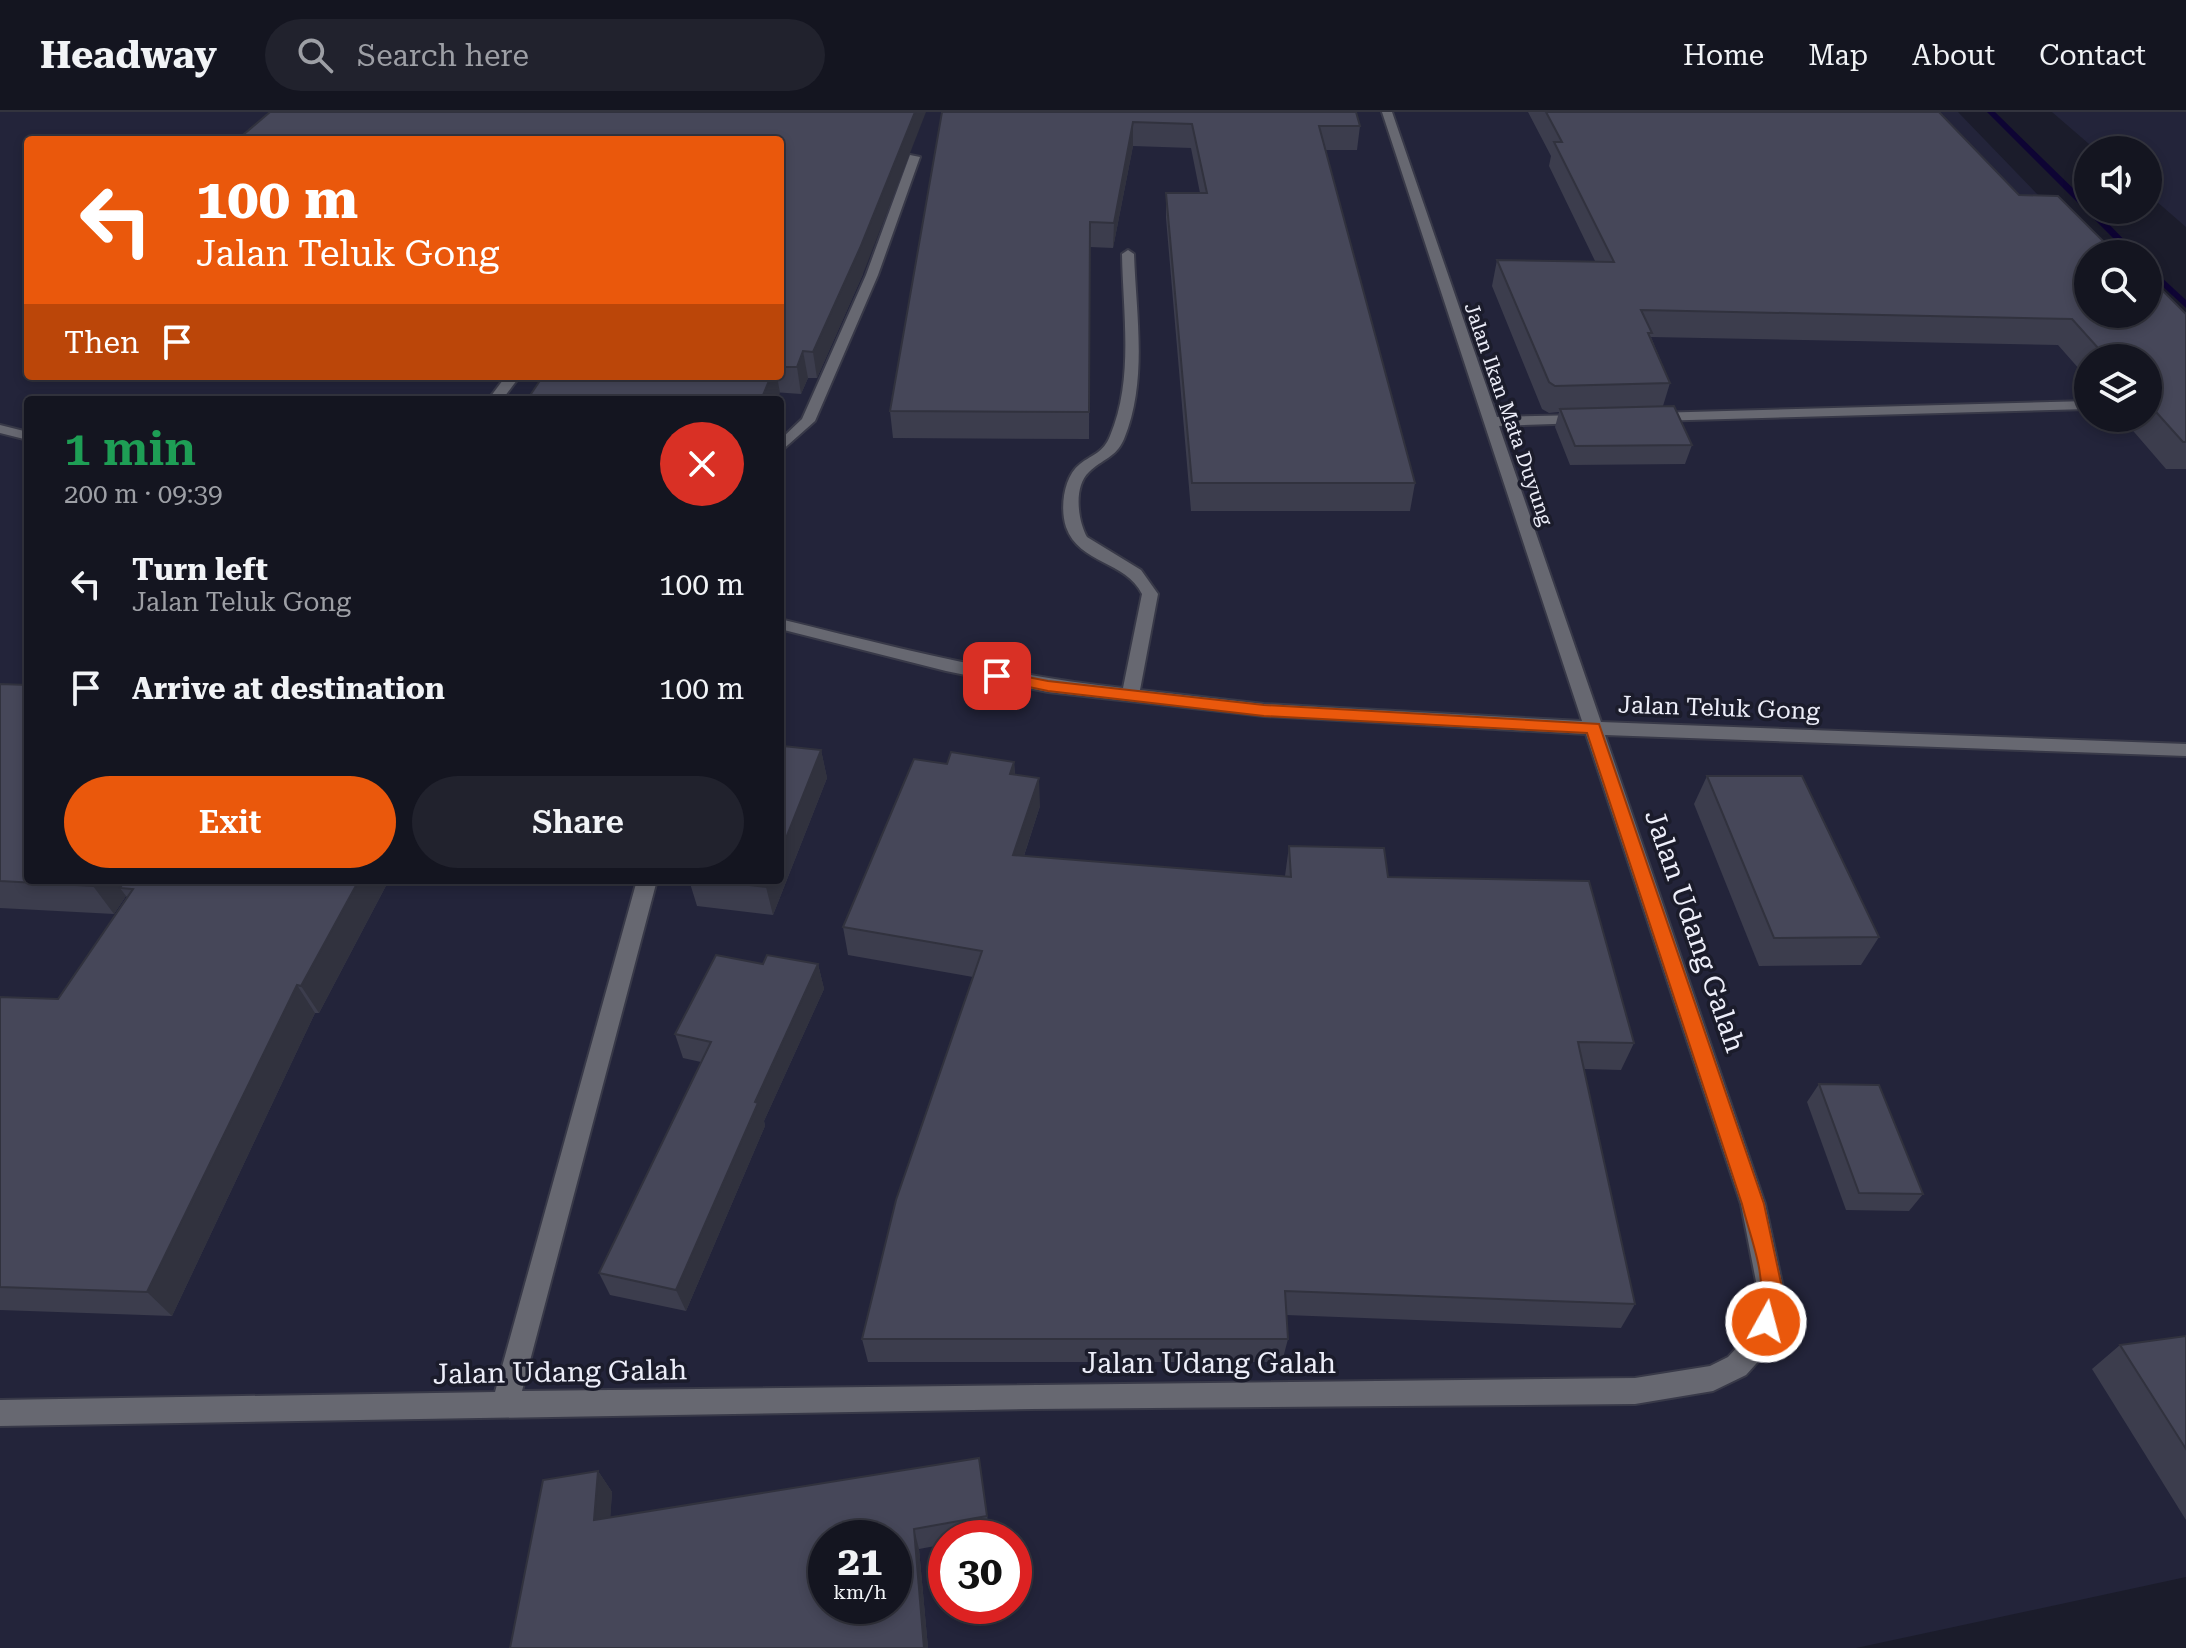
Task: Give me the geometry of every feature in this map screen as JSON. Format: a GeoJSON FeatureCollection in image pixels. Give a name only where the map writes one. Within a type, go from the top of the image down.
{"type":"FeatureCollection","features":[{"type":"Feature","properties":{"kind":"street","name":"Jalan Ikan Mata Duyung"},"geometry":{"type":"LineString","coordinates":[[1387,112],[1593,728]]}},
{"type":"Feature","properties":{"kind":"street"},"geometry":{"type":"LineString","coordinates":[[784,444],[808,421],[872,275],[914,157]]}},
{"type":"Feature","properties":{"kind":"street"},"geometry":{"type":"LineString","coordinates":[[1128,254],[1129,407],[1111,450],[1082,470],[1075,480],[1072,517],[1074,531],[1089,548],[1124,566],[1147,586],[1150,594],[1130,696]]}},
{"type":"Feature","properties":{"kind":"street"},"geometry":{"type":"LineString","coordinates":[[1632,418],[2074,405]]}},
{"type":"Feature","properties":{"kind":"street"},"geometry":{"type":"LineString","coordinates":[[1490,422],[1600,419]]}},
{"type":"Feature","properties":{"kind":"street"},"geometry":{"type":"LineString","coordinates":[[0,429],[24,435]]}},
{"type":"Feature","properties":{"kind":"street","name":"Jalan Teluk Gong"},"geometry":{"type":"LineString","coordinates":[[784,625],[946,665],[1048,686],[1264,710],[1593,728],[2186,750]]}},
{"type":"Feature","properties":{"kind":"street","name":"Jalan Udang Galah"},"geometry":{"type":"LineString","coordinates":[[0,1413],[1635,1391],[1690,1384],[1737,1366],[1755,1346],[1766,1322],[1772,1297],[1770,1272],[1753,1204],[1593,728]]}},
{"type":"Feature","properties":{"kind":"street"},"geometry":{"type":"LineString","coordinates":[[505,1405],[646,884]]}},
{"type":"Feature","properties":{"kind":"shaded area"},"geometry":{"type":"Polygon","coordinates":[[[0,112],[1958,112],[2081,240],[2074,240],[2074,328],[2162,327],[2186,348],[2186,1577],[1856,1648],[0,1648],[0,112]]]}},
{"type":"Feature","properties":{"kind":"shaded area"},"geometry":{"type":"Polygon","coordinates":[[[2052,112],[2186,112],[2186,227],[2162,206],[2162,136],[2080,136],[2052,112]]]}},
{"type":"Feature","properties":{"kind":"building"},"geometry":{"type":"Polygon","coordinates":[[[270,112],[915,112],[860,248],[813,352],[803,351],[797,367],[784,367],[784,136],[242,136],[270,112]]]}},
{"type":"Feature","properties":{"kind":"building"},"geometry":{"type":"Polygon","coordinates":[[[942,112],[1356,112],[1360,126],[1319,126],[1415,483],[1192,483],[1166,193],[1207,193],[1192,124],[1133,122],[1114,223],[1090,222],[1089,412],[890,411],[942,112]]]}},
{"type":"Feature","properties":{"kind":"building"},"geometry":{"type":"Polygon","coordinates":[[[1546,112],[1939,112],[2019,195],[2058,196],[2074,212],[2074,224],[2086,224],[2102,240],[2074,240],[2074,321],[1641,310],[1670,383],[1555,386],[1549,382],[1497,260],[1614,262],[1554,142],[1562,142],[1546,112]]]}},
{"type":"Feature","properties":{"kind":"building"},"geometry":{"type":"Polygon","coordinates":[[[2162,290],[2186,314],[2186,442],[2162,419],[2162,344],[2094,344],[2080,328],[2162,328],[2162,290]]]}},
{"type":"Feature","properties":{"kind":"building"},"geometry":{"type":"Polygon","coordinates":[[[540,380],[769,380],[763,396],[530,396],[540,380]]]}},
{"type":"Feature","properties":{"kind":"building"},"geometry":{"type":"Polygon","coordinates":[[[1674,406],[1692,445],[1575,446],[1560,409],[1674,406]]]}},
{"type":"Feature","properties":{"kind":"building"},"geometry":{"type":"Polygon","coordinates":[[[0,684],[24,685],[24,882],[0,881],[0,684]]]}},
{"type":"Feature","properties":{"kind":"building"},"geometry":{"type":"Polygon","coordinates":[[[784,746],[821,750],[784,843],[784,746]]]}},
{"type":"Feature","properties":{"kind":"building"},"geometry":{"type":"Polygon","coordinates":[[[951,752],[1014,762],[1010,774],[1039,778],[1013,855],[1291,877],[1289,846],[1384,848],[1388,877],[1589,881],[1634,1043],[1578,1042],[1635,1304],[1285,1291],[1288,1339],[862,1339],[896,1200],[982,951],[843,927],[914,759],[947,764],[951,752]]]}},
{"type":"Feature","properties":{"kind":"building"},"geometry":{"type":"Polygon","coordinates":[[[1707,776],[1802,776],[1879,937],[1774,938],[1707,776]]]}},
{"type":"Feature","properties":{"kind":"building"},"geometry":{"type":"Polygon","coordinates":[[[122,884],[357,884],[301,986],[297,985],[147,1292],[0,1287],[0,997],[58,999],[133,889],[120,888],[122,884]]]}},
{"type":"Feature","properties":{"kind":"building"},"geometry":{"type":"Polygon","coordinates":[[[716,955],[763,964],[767,955],[818,964],[755,1102],[758,1103],[676,1290],[599,1273],[711,1042],[675,1034],[716,955]]]}},
{"type":"Feature","properties":{"kind":"building"},"geometry":{"type":"Polygon","coordinates":[[[1819,1084],[1879,1085],[1923,1194],[1859,1193],[1819,1084]]]}},
{"type":"Feature","properties":{"kind":"building"},"geometry":{"type":"Polygon","coordinates":[[[2186,1336],[2186,1449],[2120,1345],[2186,1336]]]}},
{"type":"Feature","properties":{"kind":"building"},"geometry":{"type":"Polygon","coordinates":[[[979,1458],[987,1516],[965,1520],[928,1520],[928,1527],[914,1529],[924,1648],[510,1648],[543,1480],[598,1471],[594,1520],[979,1458]]]}},
{"type":"Feature","properties":{"kind":"waterway"},"geometry":{"type":"LineString","coordinates":[[1991,112],[2074,194]]}},
{"type":"Feature","properties":{"kind":"waterway"},"geometry":{"type":"LineString","coordinates":[[2104,224],[2120,240]]}},
{"type":"Feature","properties":{"kind":"waterway"},"geometry":{"type":"LineString","coordinates":[[2162,282],[2186,305]]}},
{"type":"Feature","properties":{"kind":"route"},"geometry":{"type":"LineString","coordinates":[[997,676],[1048,686],[1264,710],[1593,728],[1753,1204],[1770,1272],[1772,1297],[1766,1322]]}}]}
